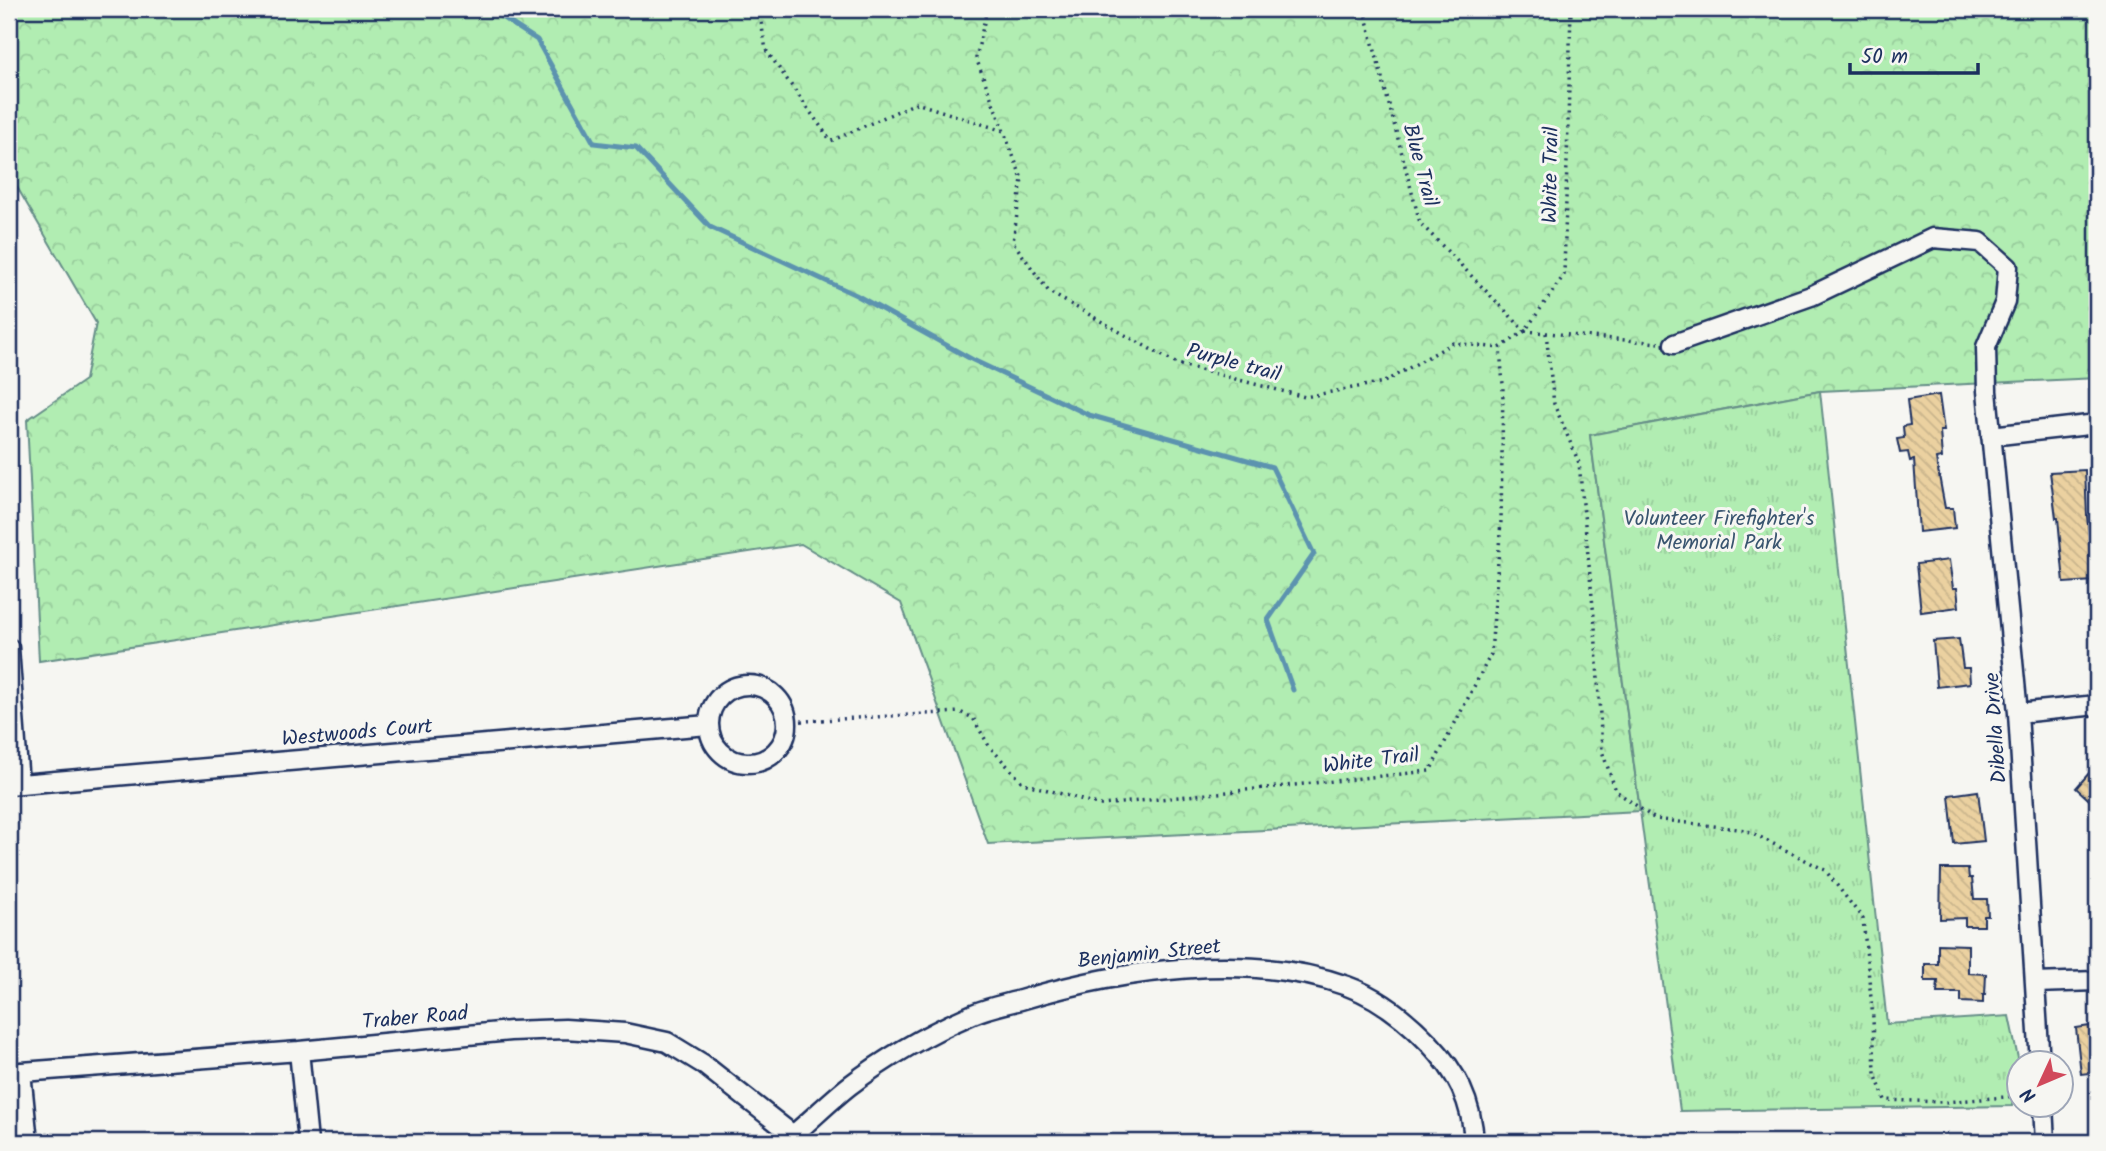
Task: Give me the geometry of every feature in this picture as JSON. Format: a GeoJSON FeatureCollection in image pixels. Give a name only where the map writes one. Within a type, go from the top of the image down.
{"type":"FeatureCollection","features":[{"type":"Feature","properties":{"kind":"street","name":"Dibella Drive"},"geometry":{"type":"LineString","coordinates":[[1674,344],[1811,296],[1933,238],[1980,242],[2008,267],[2005,302],[1986,347],[1987,391],[2018,713],[2039,1050]]}},
{"type":"Feature","properties":{"kind":"street"},"geometry":{"type":"LineString","coordinates":[[1991,436],[2097,424]]}},
{"type":"Feature","properties":{"kind":"street"},"geometry":{"type":"LineString","coordinates":[[9,648],[14,784]]}},
{"type":"Feature","properties":{"kind":"street"},"geometry":{"type":"LineString","coordinates":[[752,684],[776,697],[784,708],[787,722],[781,745],[762,760],[750,763],[737,762],[726,757],[717,748],[708,725],[716,700],[739,685],[752,684]]}},
{"type":"Feature","properties":{"kind":"street"},"geometry":{"type":"LineString","coordinates":[[2018,713],[2097,705]]}},
{"type":"Feature","properties":{"kind":"street","name":"Westwoods Court"},"geometry":{"type":"LineString","coordinates":[[14,784],[708,725]]}},
{"type":"Feature","properties":{"kind":"street","name":"Benjamin Street"},"geometry":{"type":"LineString","coordinates":[[791,1139],[849,1086],[878,1066],[908,1046],[975,1013],[1069,985],[1188,969],[1238,967],[1298,972],[1349,986],[1392,1011],[1432,1046],[1457,1078],[1464,1091],[1474,1142]]}},
{"type":"Feature","properties":{"kind":"street"},"geometry":{"type":"LineString","coordinates":[[2035,982],[2097,981]]}},
{"type":"Feature","properties":{"kind":"street","name":"Traber Road"},"geometry":{"type":"LineString","coordinates":[[15,1072],[299,1051],[510,1031],[565,1029],[625,1033],[667,1042],[703,1064],[791,1139]]}},
{"type":"Feature","properties":{"kind":"street"},"geometry":{"type":"LineString","coordinates":[[299,1051],[308,1142]]}},
{"type":"Feature","properties":{"kind":"street"},"geometry":{"type":"LineString","coordinates":[[15,1072],[28,1142]]}},
{"type":"Feature","properties":{"kind":"street"},"geometry":{"type":"LineString","coordinates":[[2044,1120],[2045,1142]]}},
{"type":"Feature","properties":{"kind":"path"},"geometry":{"type":"LineString","coordinates":[[760,9],[766,50],[831,141],[916,103],[1004,131]]}},
{"type":"Feature","properties":{"kind":"path","name":"Purple trail"},"geometry":{"type":"LineString","coordinates":[[986,9],[976,58],[1022,179],[1013,242],[1049,292],[1177,364],[1305,397],[1384,382],[1452,343],[1500,348]]}},
{"type":"Feature","properties":{"kind":"path","name":"Blue Trail"},"geometry":{"type":"LineString","coordinates":[[1364,9],[1419,223],[1525,331]]}},
{"type":"Feature","properties":{"kind":"path","name":"White Trail"},"geometry":{"type":"LineString","coordinates":[[1525,331],[1564,275],[1571,9]]}},
{"type":"Feature","properties":{"kind":"path"},"geometry":{"type":"LineString","coordinates":[[1500,348],[1525,331],[1674,344]]}},
{"type":"Feature","properties":{"kind":"path"},"geometry":{"type":"LineString","coordinates":[[1546,333],[1554,404],[1578,463],[1595,627],[1602,751],[1616,791],[1655,820],[1746,830],[1825,870],[1863,919],[1874,1018],[1875,1074],[1885,1100],[1944,1102],[2004,1097]]}},
{"type":"Feature","properties":{"kind":"path","name":"White Trail"},"geometry":{"type":"LineString","coordinates":[[787,722],[960,712],[973,718],[989,746],[1023,783],[1101,805],[1430,771],[1490,654],[1501,522],[1503,385],[1500,348]]}},
{"type":"Feature","properties":{"kind":"green space"},"geometry":{"type":"Polygon","coordinates":[[[9,9],[2097,9],[2097,378],[1820,391],[1590,435],[1640,811],[988,844],[901,603],[801,544],[39,661],[27,420],[85,380],[96,323],[17,187],[9,182],[9,9]]]}},
{"type":"Feature","properties":{"kind":"green space","name":"Volunteer Firefighter's Memorial Park"},"geometry":{"type":"Polygon","coordinates":[[[1820,391],[1887,1024],[2009,1016],[2016,1050],[2004,1050],[2004,1106],[1680,1111],[1590,435],[1820,391]]]}},
{"type":"Feature","properties":{"kind":"building"},"geometry":{"type":"Polygon","coordinates":[[[1939,395],[1944,431],[1940,431],[1942,458],[1936,459],[1945,508],[1953,508],[1955,528],[1919,532],[1914,460],[1910,461],[1908,452],[1900,453],[1897,439],[1904,438],[1903,426],[1910,425],[1907,400],[1939,395]]]}},
{"type":"Feature","properties":{"kind":"building"},"geometry":{"type":"Polygon","coordinates":[[[2085,470],[2094,581],[2064,583],[2058,518],[2050,472],[2085,470]]]}},
{"type":"Feature","properties":{"kind":"building"},"geometry":{"type":"Polygon","coordinates":[[[1949,560],[1959,607],[1921,612],[1916,564],[1949,560]]]}},
{"type":"Feature","properties":{"kind":"building"},"geometry":{"type":"Polygon","coordinates":[[[1959,639],[1963,668],[1969,668],[1970,683],[1937,687],[1933,641],[1959,639]]]}},
{"type":"Feature","properties":{"kind":"building"},"geometry":{"type":"Polygon","coordinates":[[[2097,764],[2097,807],[2076,788],[2097,764]]]}},
{"type":"Feature","properties":{"kind":"building"},"geometry":{"type":"Polygon","coordinates":[[[1978,791],[1984,841],[1954,844],[1949,795],[1978,791]]]}},
{"type":"Feature","properties":{"kind":"building"},"geometry":{"type":"Polygon","coordinates":[[[1941,869],[1968,869],[1969,878],[1972,878],[1974,899],[1987,899],[1988,916],[1984,916],[1984,926],[1965,926],[1965,918],[1940,919],[1941,869]]]}},
{"type":"Feature","properties":{"kind":"building"},"geometry":{"type":"Polygon","coordinates":[[[1938,944],[1968,945],[1968,973],[1986,974],[1983,1003],[1961,1002],[1961,993],[1937,993],[1938,981],[1925,981],[1925,964],[1938,964],[1938,944]]]}},
{"type":"Feature","properties":{"kind":"building"},"geometry":{"type":"Polygon","coordinates":[[[2097,1025],[2097,1072],[2081,1074],[2076,1028],[2097,1025]]]}},
{"type":"Feature","properties":{"kind":"waterway"},"geometry":{"type":"LineString","coordinates":[[489,9],[537,40],[594,143],[636,148],[710,227],[856,295],[973,360],[1089,415],[1272,467],[1314,554],[1268,620],[1293,690]]}}]}
